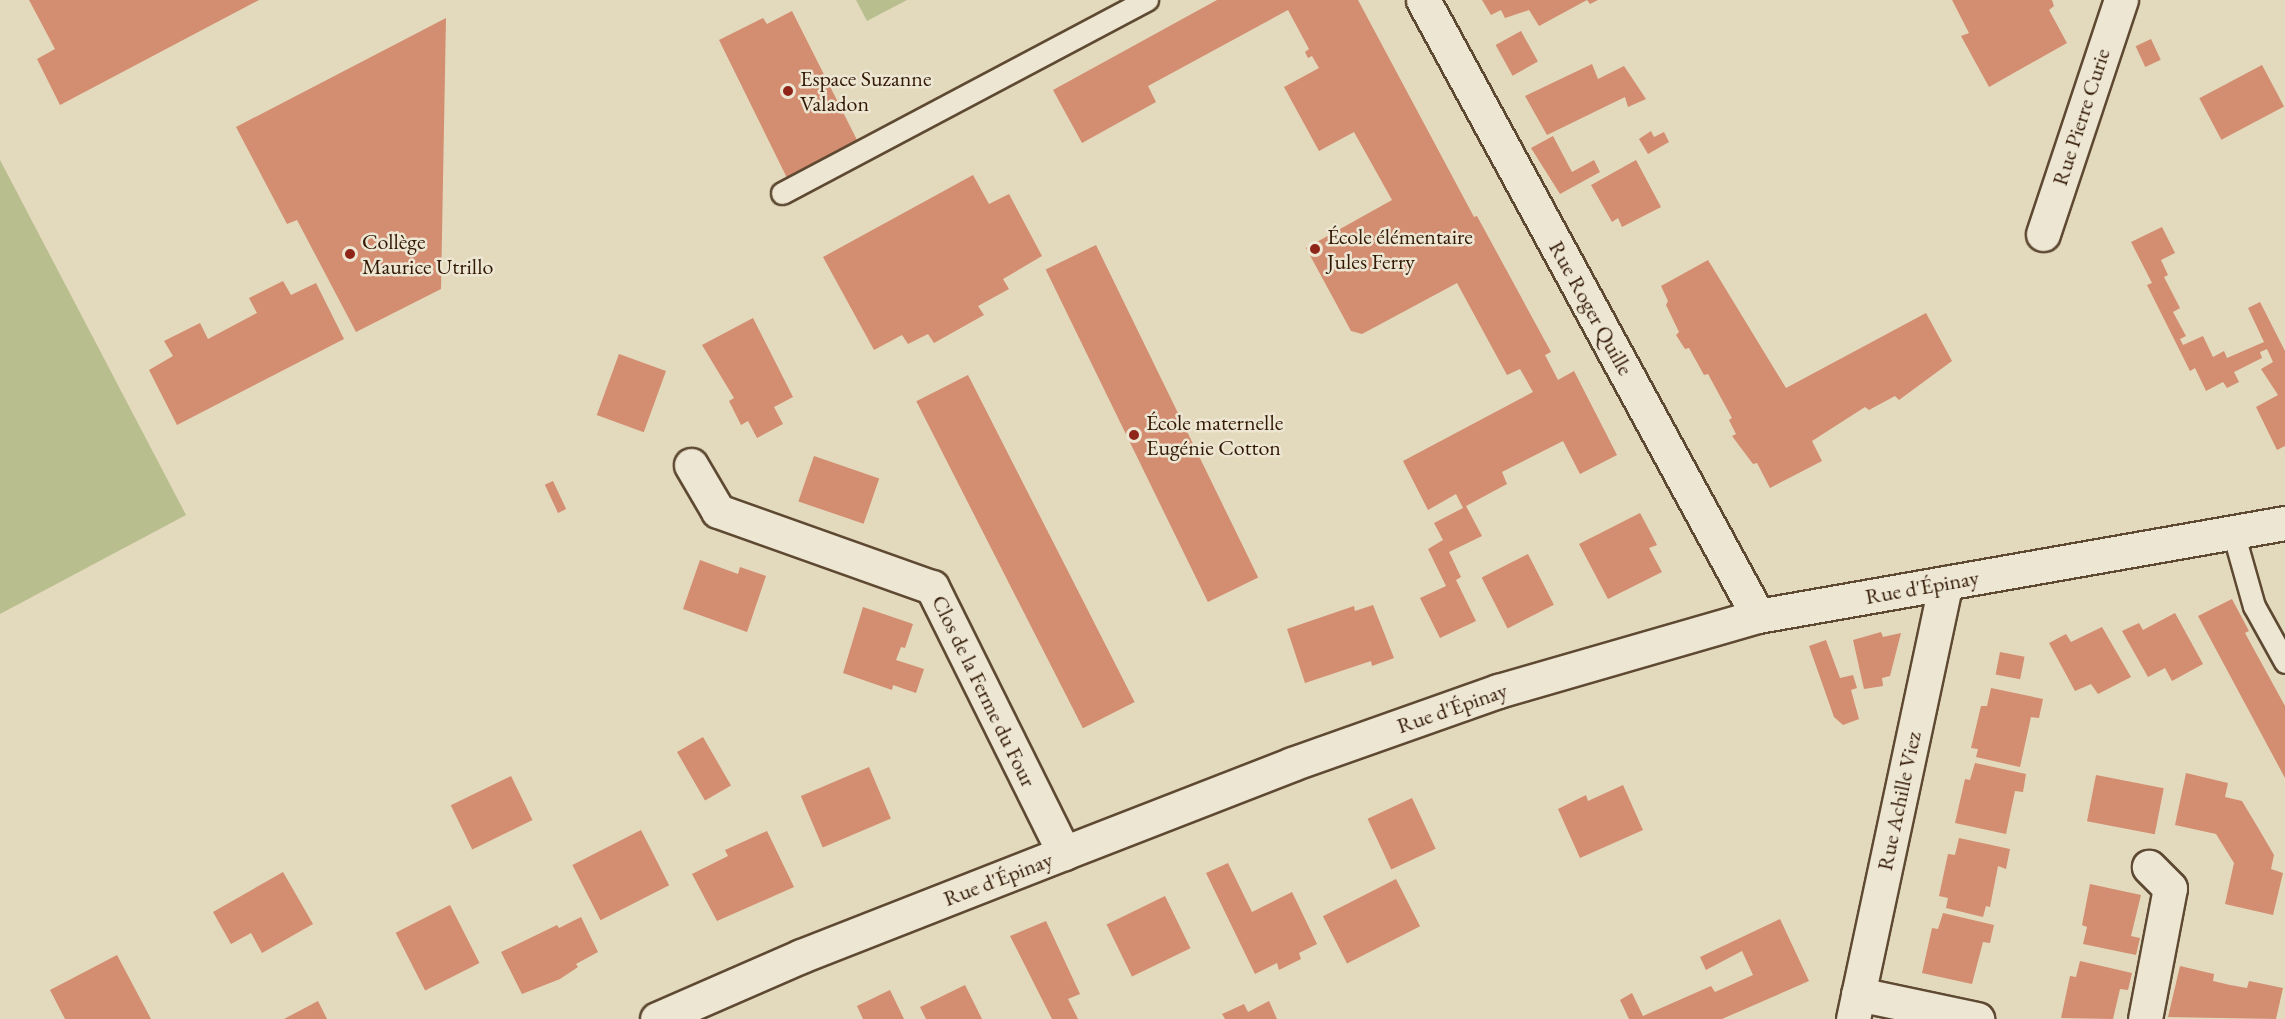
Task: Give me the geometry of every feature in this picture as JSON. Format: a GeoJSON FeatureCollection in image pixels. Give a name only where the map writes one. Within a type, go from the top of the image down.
{"type":"FeatureCollection","features":[{"type":"Feature","properties":{"kind":"street","name":"Rue Roger Quille"},"geometry":{"type":"LineString","coordinates":[[1423,0],[1758,616]]}},
{"type":"Feature","properties":{"kind":"street","name":"Rue Pierre Curie"},"geometry":{"type":"LineString","coordinates":[[2043,234],[2121,0]]}},
{"type":"Feature","properties":{"kind":"street","name":"Clos de la Ferme du Four"},"geometry":{"type":"LineString","coordinates":[[691,465],[718,511],[932,587],[1064,853]]}},
{"type":"Feature","properties":{"kind":"street","name":"Rue d'Épinay"},"geometry":{"type":"LineString","coordinates":[[657,1019],[801,956],[1292,764],[1498,691],[1758,616],[2285,523]]}},
{"type":"Feature","properties":{"kind":"street","name":"Rue Achille Viez"},"geometry":{"type":"LineString","coordinates":[[1856,1007],[1946,583]]}},
{"type":"Feature","properties":{"kind":"street"},"geometry":{"type":"LineString","coordinates":[[2145,1019],[2170,888],[2149,867]]}},
{"type":"Feature","properties":{"kind":"street"},"geometry":{"type":"LineString","coordinates":[[1856,1007],[1977,1019]]}},
{"type":"Feature","properties":{"kind":"lane"},"geometry":{"type":"LineString","coordinates":[[782,193],[1147,0]]}},
{"type":"Feature","properties":{"kind":"lane"},"geometry":{"type":"LineString","coordinates":[[2233,532],[2254,606],[2285,662]]}},
{"type":"Feature","properties":{"kind":"green space"},"geometry":{"type":"Polygon","coordinates":[[[856,0],[907,0],[867,21],[856,0]]]}},
{"type":"Feature","properties":{"kind":"green space"},"geometry":{"type":"Polygon","coordinates":[[[0,160],[186,515],[0,614],[0,160]]]}},
{"type":"Feature","properties":{"kind":"building"},"geometry":{"type":"Polygon","coordinates":[[[29,0],[259,0],[60,105],[37,59],[55,49],[29,0]]]}},
{"type":"Feature","properties":{"kind":"building"},"geometry":{"type":"Polygon","coordinates":[[[1217,0],[1358,0],[1474,217],[1477,216],[1551,352],[1545,355],[1558,380],[1574,371],[1617,455],[1580,474],[1563,441],[1502,472],[1507,484],[1466,506],[1482,536],[1449,552],[1461,577],[1456,580],[1476,621],[1440,638],[1420,598],[1446,586],[1428,549],[1443,540],[1434,523],[1463,508],[1456,494],[1428,510],[1403,461],[1533,392],[1520,369],[1507,375],[1457,283],[1362,334],[1351,331],[1306,248],[1392,200],[1354,132],[1319,151],[1284,87],[1319,68],[1312,56],[1308,58],[1305,52],[1309,49],[1288,10],[1148,86],[1156,102],[1082,143],[1053,90],[1217,0]]]}},
{"type":"Feature","properties":{"kind":"building"},"geometry":{"type":"Polygon","coordinates":[[[1482,0],[1587,0],[1539,26],[1529,10],[1505,18],[1501,10],[1491,15],[1482,0]]]}},
{"type":"Feature","properties":{"kind":"building"},"geometry":{"type":"Polygon","coordinates":[[[1952,0],[2052,0],[2054,6],[2049,10],[2067,43],[1989,87],[1961,36],[1969,33],[1952,0]]]}},
{"type":"Feature","properties":{"kind":"building","name":"Espace Suzanne Valadon"},"geometry":{"type":"Polygon","coordinates":[[[792,11],[858,142],[790,184],[719,40],[763,18],[767,24],[792,11]]]}},
{"type":"Feature","properties":{"kind":"building"},"geometry":{"type":"Polygon","coordinates":[[[446,18],[441,289],[356,332],[297,220],[287,224],[236,127],[446,18]]]}},
{"type":"Feature","properties":{"kind":"building"},"geometry":{"type":"Polygon","coordinates":[[[1521,31],[1538,62],[1513,76],[1496,45],[1521,31]]]}},
{"type":"Feature","properties":{"kind":"building"},"geometry":{"type":"Polygon","coordinates":[[[2151,39],[2161,60],[2145,67],[2136,46],[2151,39]]]}},
{"type":"Feature","properties":{"kind":"building"},"geometry":{"type":"Polygon","coordinates":[[[1592,64],[1598,79],[1624,66],[1646,99],[1628,107],[1625,97],[1547,135],[1525,96],[1592,64]]]}},
{"type":"Feature","properties":{"kind":"building"},"geometry":{"type":"Polygon","coordinates":[[[2262,65],[2284,106],[2221,140],[2199,98],[2262,65]]]}},
{"type":"Feature","properties":{"kind":"building"},"geometry":{"type":"Polygon","coordinates":[[[1651,131],[1654,137],[1664,132],[1669,142],[1648,154],[1639,139],[1651,131]]]}},
{"type":"Feature","properties":{"kind":"building"},"geometry":{"type":"Polygon","coordinates":[[[1553,136],[1572,172],[1594,160],[1600,172],[1560,194],[1531,148],[1553,136]]]}},
{"type":"Feature","properties":{"kind":"building"},"geometry":{"type":"Polygon","coordinates":[[[1636,160],[1661,207],[1622,227],[1618,218],[1612,222],[1591,185],[1636,160]]]}},
{"type":"Feature","properties":{"kind":"building"},"geometry":{"type":"Polygon","coordinates":[[[973,175],[989,204],[1009,194],[1042,256],[1003,279],[1009,289],[978,306],[984,315],[934,343],[928,334],[908,344],[902,335],[874,350],[823,257],[973,175]]]}},
{"type":"Feature","properties":{"kind":"building"},"geometry":{"type":"Polygon","coordinates":[[[2162,227],[2175,253],[2161,260],[2168,275],[2164,277],[2180,308],[2173,312],[2186,336],[2180,339],[2183,345],[2203,336],[2213,357],[2224,351],[2227,358],[2264,342],[2248,308],[2260,302],[2285,351],[2285,446],[2277,450],[2256,407],[2278,395],[2261,369],[2273,362],[2267,349],[2260,352],[2262,358],[2234,372],[2239,382],[2227,388],[2223,382],[2206,391],[2195,368],[2190,371],[2147,285],[2152,283],[2131,242],[2162,227]]]}},
{"type":"Feature","properties":{"kind":"building"},"geometry":{"type":"Polygon","coordinates":[[[1096,245],[1258,578],[1208,602],[1046,270],[1096,245]]]}},
{"type":"Feature","properties":{"kind":"building"},"geometry":{"type":"Polygon","coordinates":[[[1708,260],[1786,388],[1926,313],[1952,361],[1899,400],[1895,396],[1869,410],[1865,407],[1812,441],[1822,461],[1770,488],[1757,463],[1753,464],[1732,436],[1736,434],[1729,420],[1732,418],[1708,374],[1704,375],[1689,348],[1685,349],[1676,335],[1679,332],[1666,305],[1668,301],[1661,286],[1708,260]]]}},
{"type":"Feature","properties":{"kind":"building"},"geometry":{"type":"Polygon","coordinates":[[[283,281],[291,295],[316,283],[344,339],[177,425],[149,370],[173,356],[164,341],[200,323],[208,339],[257,313],[249,298],[283,281]]]}},
{"type":"Feature","properties":{"kind":"building"},"geometry":{"type":"Polygon","coordinates":[[[753,318],[793,397],[774,407],[783,424],[757,438],[748,421],[741,425],[729,401],[734,398],[702,345],[753,318]]]}},
{"type":"Feature","properties":{"kind":"building"},"geometry":{"type":"Polygon","coordinates":[[[619,354],[666,371],[644,432],[597,415],[619,354]]]}},
{"type":"Feature","properties":{"kind":"building"},"geometry":{"type":"Polygon","coordinates":[[[968,375],[1135,702],[1083,728],[916,401],[968,375]]]}},
{"type":"Feature","properties":{"kind":"building"},"geometry":{"type":"Polygon","coordinates":[[[814,456],[879,478],[864,524],[798,501],[814,456]]]}},
{"type":"Feature","properties":{"kind":"building"},"geometry":{"type":"Polygon","coordinates":[[[553,481],[566,509],[558,513],[545,485],[553,481]]]}},
{"type":"Feature","properties":{"kind":"building"},"geometry":{"type":"Polygon","coordinates":[[[1640,513],[1657,545],[1649,548],[1662,572],[1608,599],[1579,544],[1640,513]]]}},
{"type":"Feature","properties":{"kind":"building"},"geometry":{"type":"Polygon","coordinates":[[[1528,554],[1554,605],[1508,628],[1482,578],[1528,554]]]}},
{"type":"Feature","properties":{"kind":"building"},"geometry":{"type":"Polygon","coordinates":[[[700,560],[738,574],[740,567],[766,576],[747,632],[683,609],[700,560]]]}},
{"type":"Feature","properties":{"kind":"building"},"geometry":{"type":"Polygon","coordinates":[[[2232,599],[2249,631],[2245,633],[2285,706],[2285,778],[2198,616],[2232,599]]]}},
{"type":"Feature","properties":{"kind":"building"},"geometry":{"type":"Polygon","coordinates":[[[1373,605],[1394,658],[1372,666],[1371,661],[1305,683],[1287,629],[1354,606],[1355,611],[1373,605]]]}},
{"type":"Feature","properties":{"kind":"building"},"geometry":{"type":"Polygon","coordinates":[[[863,607],[913,624],[905,648],[901,647],[896,660],[924,669],[916,693],[893,685],[892,690],[843,673],[863,607]]]}},
{"type":"Feature","properties":{"kind":"building"},"geometry":{"type":"Polygon","coordinates":[[[2175,613],[2203,664],[2172,681],[2165,668],[2148,677],[2122,631],[2139,623],[2143,630],[2175,613]]]}},
{"type":"Feature","properties":{"kind":"building"},"geometry":{"type":"Polygon","coordinates":[[[2102,627],[2131,677],[2098,694],[2091,684],[2075,691],[2049,643],[2066,634],[2071,642],[2102,627]]]}},
{"type":"Feature","properties":{"kind":"building"},"geometry":{"type":"Polygon","coordinates":[[[1881,632],[1883,637],[1901,633],[1890,676],[1882,678],[1883,686],[1864,689],[1853,640],[1881,632]]]}},
{"type":"Feature","properties":{"kind":"building"},"geometry":{"type":"Polygon","coordinates":[[[1826,640],[1840,678],[1853,675],[1857,688],[1851,690],[1859,719],[1843,725],[1834,717],[1809,646],[1826,640]]]}},
{"type":"Feature","properties":{"kind":"building"},"geometry":{"type":"Polygon","coordinates":[[[2000,652],[2025,657],[2020,679],[1996,675],[2000,652]]]}},
{"type":"Feature","properties":{"kind":"building"},"geometry":{"type":"Polygon","coordinates":[[[1991,688],[2043,699],[2039,718],[2031,717],[2020,767],[1976,757],[1978,749],[1971,748],[1981,706],[1987,706],[1991,688]]]}},
{"type":"Feature","properties":{"kind":"building"},"geometry":{"type":"Polygon","coordinates":[[[703,737],[731,785],[705,800],[677,752],[703,737]]]}},
{"type":"Feature","properties":{"kind":"building"},"geometry":{"type":"Polygon","coordinates":[[[1975,763],[2026,774],[2023,792],[2015,791],[2006,834],[1955,823],[1965,779],[1970,780],[1975,763]]]}},
{"type":"Feature","properties":{"kind":"building"},"geometry":{"type":"Polygon","coordinates":[[[869,767],[891,819],[823,847],[801,796],[869,767]]]}},
{"type":"Feature","properties":{"kind":"building"},"geometry":{"type":"Polygon","coordinates":[[[2186,773],[2228,783],[2225,797],[2242,801],[2274,855],[2271,869],[2283,873],[2273,915],[2225,904],[2234,863],[2216,834],[2175,825],[2186,773]]]}},
{"type":"Feature","properties":{"kind":"building"},"geometry":{"type":"Polygon","coordinates":[[[2096,775],[2164,788],[2155,834],[2087,821],[2096,775]]]}},
{"type":"Feature","properties":{"kind":"building"},"geometry":{"type":"Polygon","coordinates":[[[511,776],[532,820],[472,849],[451,805],[511,776]]]}},
{"type":"Feature","properties":{"kind":"building"},"geometry":{"type":"Polygon","coordinates":[[[1623,785],[1643,830],[1580,858],[1558,809],[1586,795],[1588,801],[1623,785]]]}},
{"type":"Feature","properties":{"kind":"building"},"geometry":{"type":"Polygon","coordinates":[[[1412,798],[1436,849],[1391,869],[1368,819],[1412,798]]]}},
{"type":"Feature","properties":{"kind":"building"},"geometry":{"type":"Polygon","coordinates":[[[641,830],[669,885],[601,920],[572,865],[641,830]]]}},
{"type":"Feature","properties":{"kind":"building"},"geometry":{"type":"Polygon","coordinates":[[[767,831],[794,887],[717,921],[692,874],[728,856],[725,850],[767,831]]]}},
{"type":"Feature","properties":{"kind":"building"},"geometry":{"type":"Polygon","coordinates":[[[1959,838],[2010,849],[2006,869],[1998,866],[1990,907],[1986,906],[1983,917],[1946,908],[1948,898],[1939,896],[1948,854],[1955,855],[1959,838]]]}},
{"type":"Feature","properties":{"kind":"building"},"geometry":{"type":"Polygon","coordinates":[[[1228,863],[1252,912],[1292,892],[1317,944],[1299,953],[1301,959],[1279,970],[1277,963],[1255,974],[1206,873],[1228,863]]]}},
{"type":"Feature","properties":{"kind":"building"},"geometry":{"type":"Polygon","coordinates":[[[283,872],[313,924],[262,953],[251,933],[231,944],[213,912],[283,872]]]}},
{"type":"Feature","properties":{"kind":"building"},"geometry":{"type":"Polygon","coordinates":[[[1396,879],[1420,926],[1347,963],[1323,916],[1396,879]]]}},
{"type":"Feature","properties":{"kind":"building"},"geometry":{"type":"Polygon","coordinates":[[[2090,884],[2141,895],[2131,936],[2140,938],[2136,955],[2083,944],[2087,927],[2082,925],[2090,884]]]}},
{"type":"Feature","properties":{"kind":"building"},"geometry":{"type":"Polygon","coordinates":[[[1165,896],[1190,948],[1132,977],[1107,924],[1165,896]]]}},
{"type":"Feature","properties":{"kind":"building"},"geometry":{"type":"Polygon","coordinates":[[[450,905],[480,963],[425,991],[396,933],[450,905]]]}},
{"type":"Feature","properties":{"kind":"building"},"geometry":{"type":"Polygon","coordinates":[[[1943,913],[1994,925],[1990,943],[1983,942],[1972,984],[1922,973],[1932,928],[1938,929],[1943,913]]]}},
{"type":"Feature","properties":{"kind":"building"},"geometry":{"type":"Polygon","coordinates":[[[581,917],[598,952],[576,964],[578,967],[560,979],[522,994],[501,952],[557,925],[559,928],[581,917]]]}},
{"type":"Feature","properties":{"kind":"building"},"geometry":{"type":"Polygon","coordinates":[[[1780,919],[1809,981],[1722,1019],[1629,1019],[1620,1000],[1632,993],[1643,1016],[1711,986],[1715,992],[1753,975],[1742,951],[1706,970],[1700,957],[1780,919]]]}},
{"type":"Feature","properties":{"kind":"building"},"geometry":{"type":"Polygon","coordinates":[[[1046,921],[1080,994],[1068,999],[1078,1019],[1052,1019],[1010,936],[1046,921]]]}},
{"type":"Feature","properties":{"kind":"building"},"geometry":{"type":"Polygon","coordinates":[[[117,955],[151,1019],[65,1019],[50,990],[117,955]]]}},
{"type":"Feature","properties":{"kind":"building"},"geometry":{"type":"Polygon","coordinates":[[[2080,961],[2132,973],[2128,990],[2120,989],[2113,1019],[2061,1018],[2070,976],[2076,977],[2080,961]]]}},
{"type":"Feature","properties":{"kind":"building"},"geometry":{"type":"Polygon","coordinates":[[[2180,966],[2214,974],[2213,981],[2230,985],[2247,988],[2249,981],[2283,988],[2276,1019],[2168,1017],[2180,966]]]}},
{"type":"Feature","properties":{"kind":"building"},"geometry":{"type":"Polygon","coordinates":[[[965,985],[982,1019],[926,1019],[920,1007],[965,985]]]}},
{"type":"Feature","properties":{"kind":"building"},"geometry":{"type":"Polygon","coordinates":[[[890,990],[904,1019],[863,1019],[857,1006],[890,990]]]}},
{"type":"Feature","properties":{"kind":"building"},"geometry":{"type":"Polygon","coordinates":[[[318,1001],[327,1019],[284,1019],[318,1001]]]}},
{"type":"Feature","properties":{"kind":"building"},"geometry":{"type":"Polygon","coordinates":[[[1269,1001],[1277,1019],[1225,1019],[1222,1014],[1244,1004],[1248,1012],[1269,1001]]]}},
{"type":"Feature","properties":{"kind":"place","name":"Espace Suzanne Valadon"},"geometry":{"type":"Point","coordinates":[788,91]}},
{"type":"Feature","properties":{"kind":"place","name":"École élémentaire Jules Ferry"},"geometry":{"type":"Point","coordinates":[1315,249]}},
{"type":"Feature","properties":{"kind":"place","name":"Collège Maurice Utrillo"},"geometry":{"type":"Point","coordinates":[350,254]}},
{"type":"Feature","properties":{"kind":"place","name":"École maternelle Eugénie Cotton"},"geometry":{"type":"Point","coordinates":[1134,435]}}]}
